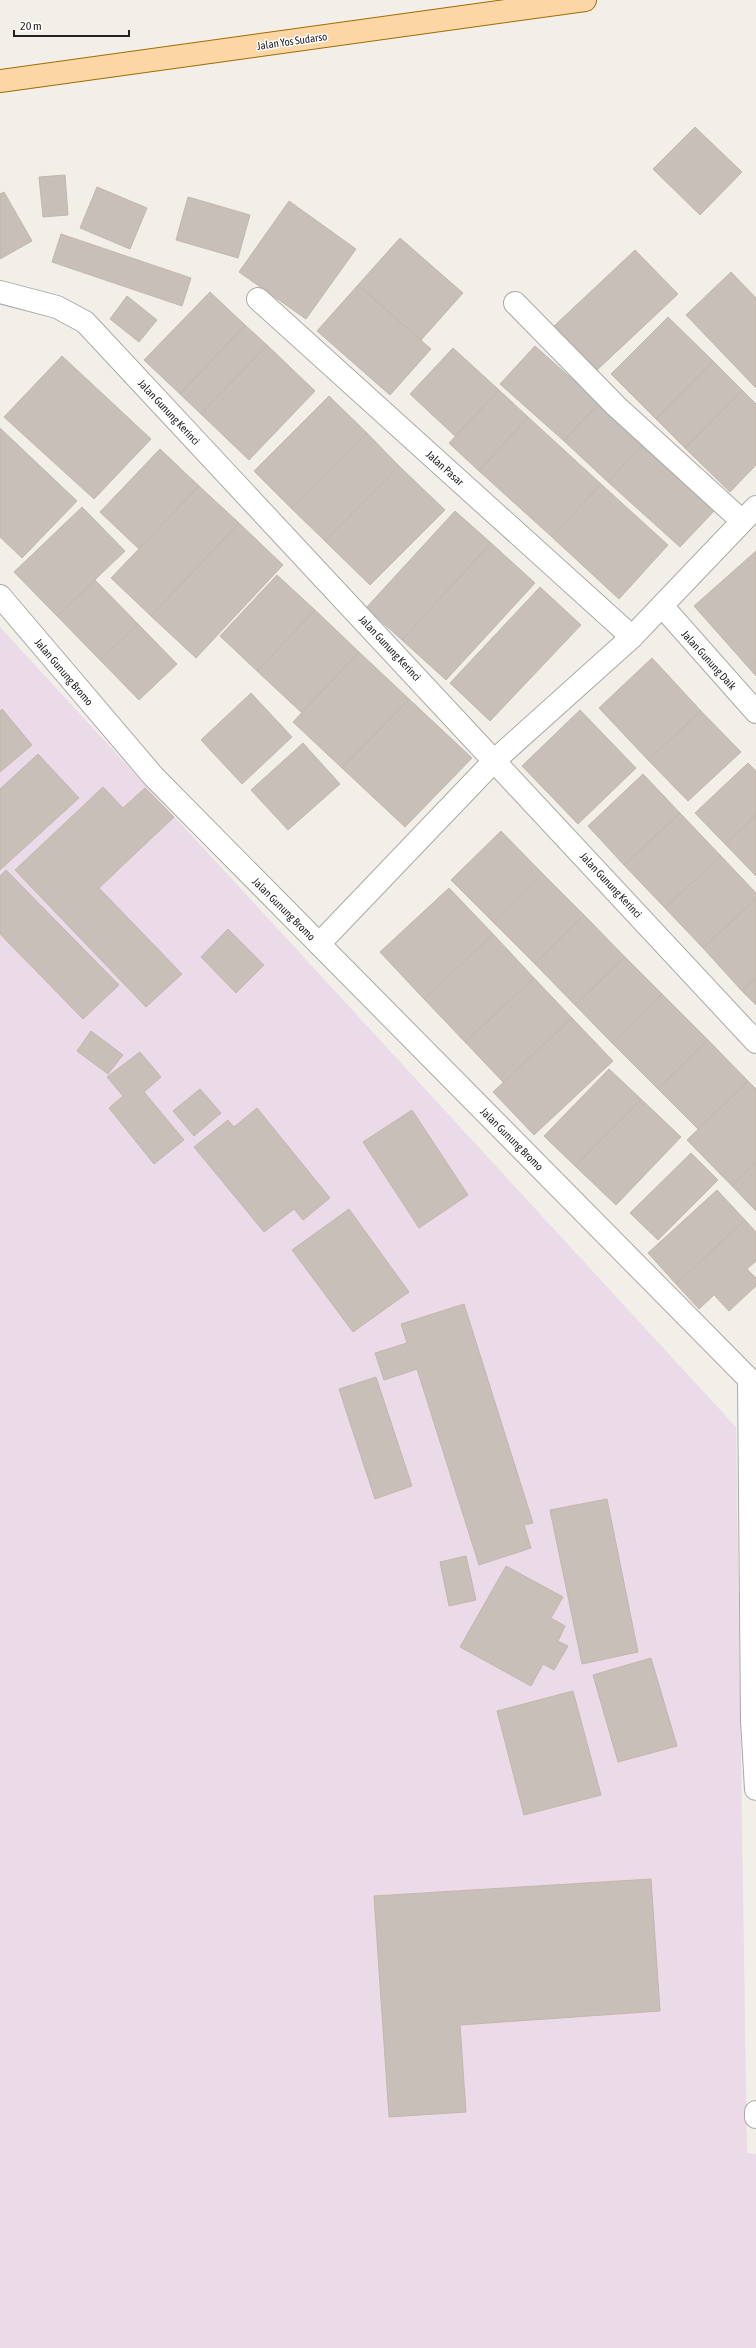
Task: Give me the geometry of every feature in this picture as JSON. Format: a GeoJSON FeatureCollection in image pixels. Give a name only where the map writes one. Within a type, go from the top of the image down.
{"type":"FeatureCollection","features":[{"type":"Feature","properties":{"kind":"main road","name":"Jalan Yos Sudarso"},"geometry":{"type":"LineString","coordinates":[[0,81],[585,0]]}},
{"type":"Feature","properties":{"kind":"street","name":"Jalan Gunung Kerinci"},"geometry":{"type":"LineString","coordinates":[[0,292],[57,307],[85,322],[495,760],[756,1042]]}},
{"type":"Feature","properties":{"kind":"street","name":"Jalan Pasar"},"geometry":{"type":"LineString","coordinates":[[258,299],[632,637]]}},
{"type":"Feature","properties":{"kind":"street"},"geometry":{"type":"LineString","coordinates":[[319,944],[495,760],[632,637],[663,607],[679,586],[749,514],[616,406],[515,303]]}},
{"type":"Feature","properties":{"kind":"street","name":"Jalan Gunung Bromo"},"geometry":{"type":"LineString","coordinates":[[0,596],[154,777],[753,1379],[752,1720],[756,1789]]}},
{"type":"Feature","properties":{"kind":"street","name":"Jalan Gunung Daik"},"geometry":{"type":"LineString","coordinates":[[663,607],[756,712]]}},
{"type":"Feature","properties":{"kind":"street"},"geometry":{"type":"LineString","coordinates":[[756,2112],[756,2118]]}},
{"type":"Feature","properties":{"kind":"shaded area"},"geometry":{"type":"Polygon","coordinates":[[[0,627],[736,1427],[747,2153],[756,2154],[756,2348],[0,2348],[0,627]]]}},
{"type":"Feature","properties":{"kind":"building"},"geometry":{"type":"Polygon","coordinates":[[[695,127],[742,172],[700,215],[653,169],[695,127]]]}},
{"type":"Feature","properties":{"kind":"building"},"geometry":{"type":"Polygon","coordinates":[[[65,175],[68,215],[43,217],[39,177],[65,175]]]}},
{"type":"Feature","properties":{"kind":"building"},"geometry":{"type":"Polygon","coordinates":[[[97,187],[147,208],[130,249],[80,228],[97,187]]]}},
{"type":"Feature","properties":{"kind":"building"},"geometry":{"type":"Polygon","coordinates":[[[4,192],[32,241],[0,259],[0,194],[4,192]]]}},
{"type":"Feature","properties":{"kind":"building"},"geometry":{"type":"Polygon","coordinates":[[[188,197],[250,215],[238,258],[176,240],[188,197]]]}},
{"type":"Feature","properties":{"kind":"building"},"geometry":{"type":"Polygon","coordinates":[[[289,201],[356,249],[306,319],[239,272],[289,201]]]}},
{"type":"Feature","properties":{"kind":"building"},"geometry":{"type":"Polygon","coordinates":[[[61,234],[191,278],[182,306],[52,262],[61,234]]]}},
{"type":"Feature","properties":{"kind":"building"},"geometry":{"type":"Polygon","coordinates":[[[400,238],[463,293],[421,340],[358,285],[400,238]]]}},
{"type":"Feature","properties":{"kind":"building"},"geometry":{"type":"Polygon","coordinates":[[[635,250],[678,294],[596,371],[553,327],[635,250]]]}},
{"type":"Feature","properties":{"kind":"building"},"geometry":{"type":"Polygon","coordinates":[[[731,272],[756,298],[756,388],[686,315],[731,272]]]}},
{"type":"Feature","properties":{"kind":"building"},"geometry":{"type":"Polygon","coordinates":[[[358,285],[431,349],[390,395],[317,331],[358,285]]]}},
{"type":"Feature","properties":{"kind":"building"},"geometry":{"type":"Polygon","coordinates":[[[210,292],[245,325],[180,394],[144,360],[210,292]]]}},
{"type":"Feature","properties":{"kind":"building"},"geometry":{"type":"Polygon","coordinates":[[[127,296],[157,320],[139,342],[110,319],[127,296]]]}},
{"type":"Feature","properties":{"kind":"building"},"geometry":{"type":"Polygon","coordinates":[[[668,317],[713,361],[656,419],[611,374],[668,317]]]}},
{"type":"Feature","properties":{"kind":"building"},"geometry":{"type":"Polygon","coordinates":[[[245,325],[267,345],[201,414],[180,394],[245,325]]]}},
{"type":"Feature","properties":{"kind":"building"},"geometry":{"type":"Polygon","coordinates":[[[267,345],[315,391],[249,460],[201,414],[267,345]]]}},
{"type":"Feature","properties":{"kind":"building"},"geometry":{"type":"Polygon","coordinates":[[[535,346],[599,403],[564,441],[500,384],[535,346]]]}},
{"type":"Feature","properties":{"kind":"building"},"geometry":{"type":"Polygon","coordinates":[[[453,348],[499,390],[455,436],[410,394],[453,348]]]}},
{"type":"Feature","properties":{"kind":"building"},"geometry":{"type":"Polygon","coordinates":[[[62,356],[151,439],[94,499],[4,417],[62,356]]]}},
{"type":"Feature","properties":{"kind":"building"},"geometry":{"type":"Polygon","coordinates":[[[713,361],[742,390],[685,448],[656,419],[713,361]]]}},
{"type":"Feature","properties":{"kind":"building"},"geometry":{"type":"Polygon","coordinates":[[[499,390],[528,417],[479,471],[449,443],[499,390]]]}},
{"type":"Feature","properties":{"kind":"building"},"geometry":{"type":"Polygon","coordinates":[[[742,390],[756,404],[756,465],[730,492],[685,448],[742,390]]]}},
{"type":"Feature","properties":{"kind":"building"},"geometry":{"type":"Polygon","coordinates":[[[329,396],[367,433],[291,508],[254,471],[329,396]]]}},
{"type":"Feature","properties":{"kind":"building"},"geometry":{"type":"Polygon","coordinates":[[[599,403],[643,444],[608,482],[564,441],[599,403]]]}},
{"type":"Feature","properties":{"kind":"building"},"geometry":{"type":"Polygon","coordinates":[[[528,417],[601,484],[552,537],[479,471],[528,417]]]}},
{"type":"Feature","properties":{"kind":"building"},"geometry":{"type":"Polygon","coordinates":[[[0,428],[77,501],[22,558],[0,537],[0,428]]]}},
{"type":"Feature","properties":{"kind":"building"},"geometry":{"type":"Polygon","coordinates":[[[367,433],[399,466],[325,541],[291,508],[367,433]]]}},
{"type":"Feature","properties":{"kind":"building"},"geometry":{"type":"Polygon","coordinates":[[[643,444],[715,510],[680,547],[608,482],[643,444]]]}},
{"type":"Feature","properties":{"kind":"building"},"geometry":{"type":"Polygon","coordinates":[[[160,449],[199,486],[139,549],[100,512],[160,449]]]}},
{"type":"Feature","properties":{"kind":"building"},"geometry":{"type":"Polygon","coordinates":[[[399,466],[445,510],[370,585],[325,541],[399,466]]]}},
{"type":"Feature","properties":{"kind":"building"},"geometry":{"type":"Polygon","coordinates":[[[601,484],[668,545],[619,599],[552,537],[601,484]]]}},
{"type":"Feature","properties":{"kind":"building"},"geometry":{"type":"Polygon","coordinates":[[[199,486],[239,523],[151,616],[111,578],[199,486]]]}},
{"type":"Feature","properties":{"kind":"building"},"geometry":{"type":"Polygon","coordinates":[[[82,507],[125,551],[57,616],[14,572],[82,507]]]}},
{"type":"Feature","properties":{"kind":"building"},"geometry":{"type":"Polygon","coordinates":[[[455,511],[491,543],[402,640],[366,608],[455,511]]]}},
{"type":"Feature","properties":{"kind":"building"},"geometry":{"type":"Polygon","coordinates":[[[239,523],[283,565],[196,658],[151,616],[239,523]]]}},
{"type":"Feature","properties":{"kind":"building"},"geometry":{"type":"Polygon","coordinates":[[[491,543],[535,583],[446,680],[402,640],[491,543]]]}},
{"type":"Feature","properties":{"kind":"building"},"geometry":{"type":"Polygon","coordinates":[[[756,551],[756,662],[749,668],[694,606],[756,551]]]}},
{"type":"Feature","properties":{"kind":"building"},"geometry":{"type":"Polygon","coordinates":[[[277,575],[315,610],[257,671],[220,636],[277,575]]]}},
{"type":"Feature","properties":{"kind":"building"},"geometry":{"type":"Polygon","coordinates":[[[95,580],[138,624],[100,660],[57,616],[95,580]]]}},
{"type":"Feature","properties":{"kind":"building"},"geometry":{"type":"Polygon","coordinates":[[[540,587],[581,625],[490,721],[450,683],[540,587]]]}},
{"type":"Feature","properties":{"kind":"building"},"geometry":{"type":"Polygon","coordinates":[[[315,610],[359,652],[302,713],[257,671],[315,610]]]}},
{"type":"Feature","properties":{"kind":"building"},"geometry":{"type":"Polygon","coordinates":[[[138,624],[177,664],[139,700],[100,660],[138,624]]]}},
{"type":"Feature","properties":{"kind":"building"},"geometry":{"type":"Polygon","coordinates":[[[359,652],[409,699],[342,768],[293,722],[359,652]]]}},
{"type":"Feature","properties":{"kind":"building"},"geometry":{"type":"Polygon","coordinates":[[[652,658],[701,711],[648,760],[599,708],[652,658]]]}},
{"type":"Feature","properties":{"kind":"building"},"geometry":{"type":"Polygon","coordinates":[[[756,662],[756,676],[749,668],[756,662]]]}},
{"type":"Feature","properties":{"kind":"building"},"geometry":{"type":"Polygon","coordinates":[[[251,693],[292,737],[242,784],[201,740],[251,693]]]}},
{"type":"Feature","properties":{"kind":"building"},"geometry":{"type":"Polygon","coordinates":[[[409,699],[472,758],[405,827],[342,768],[409,699]]]}},
{"type":"Feature","properties":{"kind":"building"},"geometry":{"type":"Polygon","coordinates":[[[2,709],[32,745],[0,772],[0,711],[2,709]]]}},
{"type":"Feature","properties":{"kind":"building"},"geometry":{"type":"Polygon","coordinates":[[[580,710],[636,768],[578,824],[522,766],[580,710]]]}},
{"type":"Feature","properties":{"kind":"building"},"geometry":{"type":"Polygon","coordinates":[[[701,711],[741,752],[688,801],[648,760],[701,711]]]}},
{"type":"Feature","properties":{"kind":"building"},"geometry":{"type":"Polygon","coordinates":[[[303,743],[340,784],[288,830],[251,790],[303,743]]]}},
{"type":"Feature","properties":{"kind":"building"},"geometry":{"type":"Polygon","coordinates":[[[38,754],[79,798],[0,870],[0,789],[38,754]]]}},
{"type":"Feature","properties":{"kind":"building"},"geometry":{"type":"Polygon","coordinates":[[[748,763],[756,771],[756,815],[725,844],[695,813],[748,763]]]}},
{"type":"Feature","properties":{"kind":"building"},"geometry":{"type":"Polygon","coordinates":[[[643,774],[680,813],[624,865],[588,826],[643,774]]]}},
{"type":"Feature","properties":{"kind":"building"},"geometry":{"type":"Polygon","coordinates":[[[103,787],[123,808],[145,788],[174,817],[99,888],[182,974],[146,1007],[15,870],[103,787]]]}},
{"type":"Feature","properties":{"kind":"building"},"geometry":{"type":"Polygon","coordinates":[[[680,813],[721,856],[665,908],[624,865],[680,813]]]}},
{"type":"Feature","properties":{"kind":"building"},"geometry":{"type":"Polygon","coordinates":[[[756,815],[756,876],[725,844],[756,815]]]}},
{"type":"Feature","properties":{"kind":"building"},"geometry":{"type":"Polygon","coordinates":[[[501,831],[542,873],[493,922],[451,880],[501,831]]]}},
{"type":"Feature","properties":{"kind":"building"},"geometry":{"type":"Polygon","coordinates":[[[721,856],[756,893],[756,899],[703,948],[665,908],[721,856]]]}},
{"type":"Feature","properties":{"kind":"building"},"geometry":{"type":"Polygon","coordinates":[[[6,870],[119,985],[83,1019],[0,934],[0,876],[6,870]]]}},
{"type":"Feature","properties":{"kind":"building"},"geometry":{"type":"Polygon","coordinates":[[[542,873],[584,915],[535,964],[493,922],[542,873]]]}},
{"type":"Feature","properties":{"kind":"building"},"geometry":{"type":"Polygon","coordinates":[[[449,888],[493,934],[424,999],[380,952],[449,888]]]}},
{"type":"Feature","properties":{"kind":"building"},"geometry":{"type":"Polygon","coordinates":[[[756,899],[756,978],[742,991],[703,948],[756,899]]]}},
{"type":"Feature","properties":{"kind":"building"},"geometry":{"type":"Polygon","coordinates":[[[584,915],[625,957],[575,1005],[535,964],[584,915]]]}},
{"type":"Feature","properties":{"kind":"building"},"geometry":{"type":"Polygon","coordinates":[[[228,929],[264,965],[236,993],[201,957],[228,929]]]}},
{"type":"Feature","properties":{"kind":"building"},"geometry":{"type":"Polygon","coordinates":[[[493,934],[534,978],[465,1042],[424,999],[493,934]]]}},
{"type":"Feature","properties":{"kind":"building"},"geometry":{"type":"Polygon","coordinates":[[[625,957],[662,994],[612,1043],[575,1005],[625,957]]]}},
{"type":"Feature","properties":{"kind":"building"},"geometry":{"type":"Polygon","coordinates":[[[534,978],[572,1018],[503,1082],[465,1042],[534,978]]]}},
{"type":"Feature","properties":{"kind":"building"},"geometry":{"type":"Polygon","coordinates":[[[756,978],[756,1005],[742,991],[756,978]]]}},
{"type":"Feature","properties":{"kind":"building"},"geometry":{"type":"Polygon","coordinates":[[[662,994],[708,1040],[658,1089],[612,1043],[662,994]]]}},
{"type":"Feature","properties":{"kind":"building"},"geometry":{"type":"Polygon","coordinates":[[[572,1018],[613,1061],[534,1135],[493,1092],[572,1018]]]}},
{"type":"Feature","properties":{"kind":"building"},"geometry":{"type":"Polygon","coordinates":[[[91,1031],[123,1055],[108,1074],[77,1051],[91,1031]]]}},
{"type":"Feature","properties":{"kind":"building"},"geometry":{"type":"Polygon","coordinates":[[[708,1040],[748,1081],[698,1129],[658,1089],[708,1040]]]}},
{"type":"Feature","properties":{"kind":"building"},"geometry":{"type":"Polygon","coordinates":[[[140,1052],[161,1077],[144,1092],[184,1140],[154,1164],[109,1108],[123,1096],[107,1077],[140,1052]]]}},
{"type":"Feature","properties":{"kind":"building"},"geometry":{"type":"Polygon","coordinates":[[[609,1069],[641,1099],[575,1166],[544,1136],[609,1069]]]}},
{"type":"Feature","properties":{"kind":"building"},"geometry":{"type":"Polygon","coordinates":[[[748,1081],[756,1089],[756,1162],[732,1186],[687,1140],[748,1081]]]}},
{"type":"Feature","properties":{"kind":"building"},"geometry":{"type":"Polygon","coordinates":[[[200,1089],[221,1113],[194,1136],[173,1111],[200,1089]]]}},
{"type":"Feature","properties":{"kind":"building"},"geometry":{"type":"Polygon","coordinates":[[[641,1099],[681,1137],[616,1205],[575,1166],[641,1099]]]}},
{"type":"Feature","properties":{"kind":"building"},"geometry":{"type":"Polygon","coordinates":[[[257,1108],[330,1198],[303,1220],[294,1209],[264,1232],[194,1147],[228,1120],[234,1127],[257,1108]]]}},
{"type":"Feature","properties":{"kind":"building"},"geometry":{"type":"Polygon","coordinates":[[[412,1110],[468,1195],[419,1228],[363,1142],[412,1110]]]}},
{"type":"Feature","properties":{"kind":"building"},"geometry":{"type":"Polygon","coordinates":[[[691,1153],[718,1180],[658,1240],[630,1213],[691,1153]]]}},
{"type":"Feature","properties":{"kind":"building"},"geometry":{"type":"Polygon","coordinates":[[[756,1162],[756,1211],[732,1186],[756,1162]]]}},
{"type":"Feature","properties":{"kind":"building"},"geometry":{"type":"Polygon","coordinates":[[[717,1190],[745,1220],[676,1284],[648,1253],[717,1190]]]}},
{"type":"Feature","properties":{"kind":"building"},"geometry":{"type":"Polygon","coordinates":[[[349,1209],[409,1292],[353,1332],[292,1250],[349,1209]]]}},
{"type":"Feature","properties":{"kind":"building"},"geometry":{"type":"Polygon","coordinates":[[[745,1220],[756,1232],[756,1261],[747,1269],[756,1278],[756,1286],[729,1311],[714,1295],[699,1309],[676,1284],[745,1220]]]}},
{"type":"Feature","properties":{"kind":"building"},"geometry":{"type":"Polygon","coordinates":[[[464,1304],[533,1523],[524,1525],[531,1548],[479,1565],[417,1369],[384,1380],[375,1353],[407,1343],[401,1324],[464,1304]]]}},
{"type":"Feature","properties":{"kind":"building"},"geometry":{"type":"Polygon","coordinates":[[[376,1377],[412,1486],[375,1499],[339,1389],[376,1377]]]}},
{"type":"Feature","properties":{"kind":"building"},"geometry":{"type":"Polygon","coordinates":[[[607,1499],[638,1652],[582,1664],[550,1510],[607,1499]]]}},
{"type":"Feature","properties":{"kind":"building"},"geometry":{"type":"Polygon","coordinates":[[[466,1556],[476,1600],[449,1606],[440,1562],[466,1556]]]}},
{"type":"Feature","properties":{"kind":"building"},"geometry":{"type":"Polygon","coordinates":[[[506,1566],[563,1597],[551,1618],[565,1626],[558,1641],[568,1646],[554,1670],[543,1664],[531,1686],[460,1647],[506,1566]]]}},
{"type":"Feature","properties":{"kind":"building"},"geometry":{"type":"Polygon","coordinates":[[[651,1658],[677,1746],[618,1762],[593,1675],[651,1658]]]}},
{"type":"Feature","properties":{"kind":"building"},"geometry":{"type":"Polygon","coordinates":[[[573,1691],[601,1795],[524,1815],[497,1711],[573,1691]]]}},
{"type":"Feature","properties":{"kind":"building"},"geometry":{"type":"Polygon","coordinates":[[[651,1879],[660,2011],[460,2025],[466,2112],[389,2117],[374,1896],[651,1879]]]}}]}
